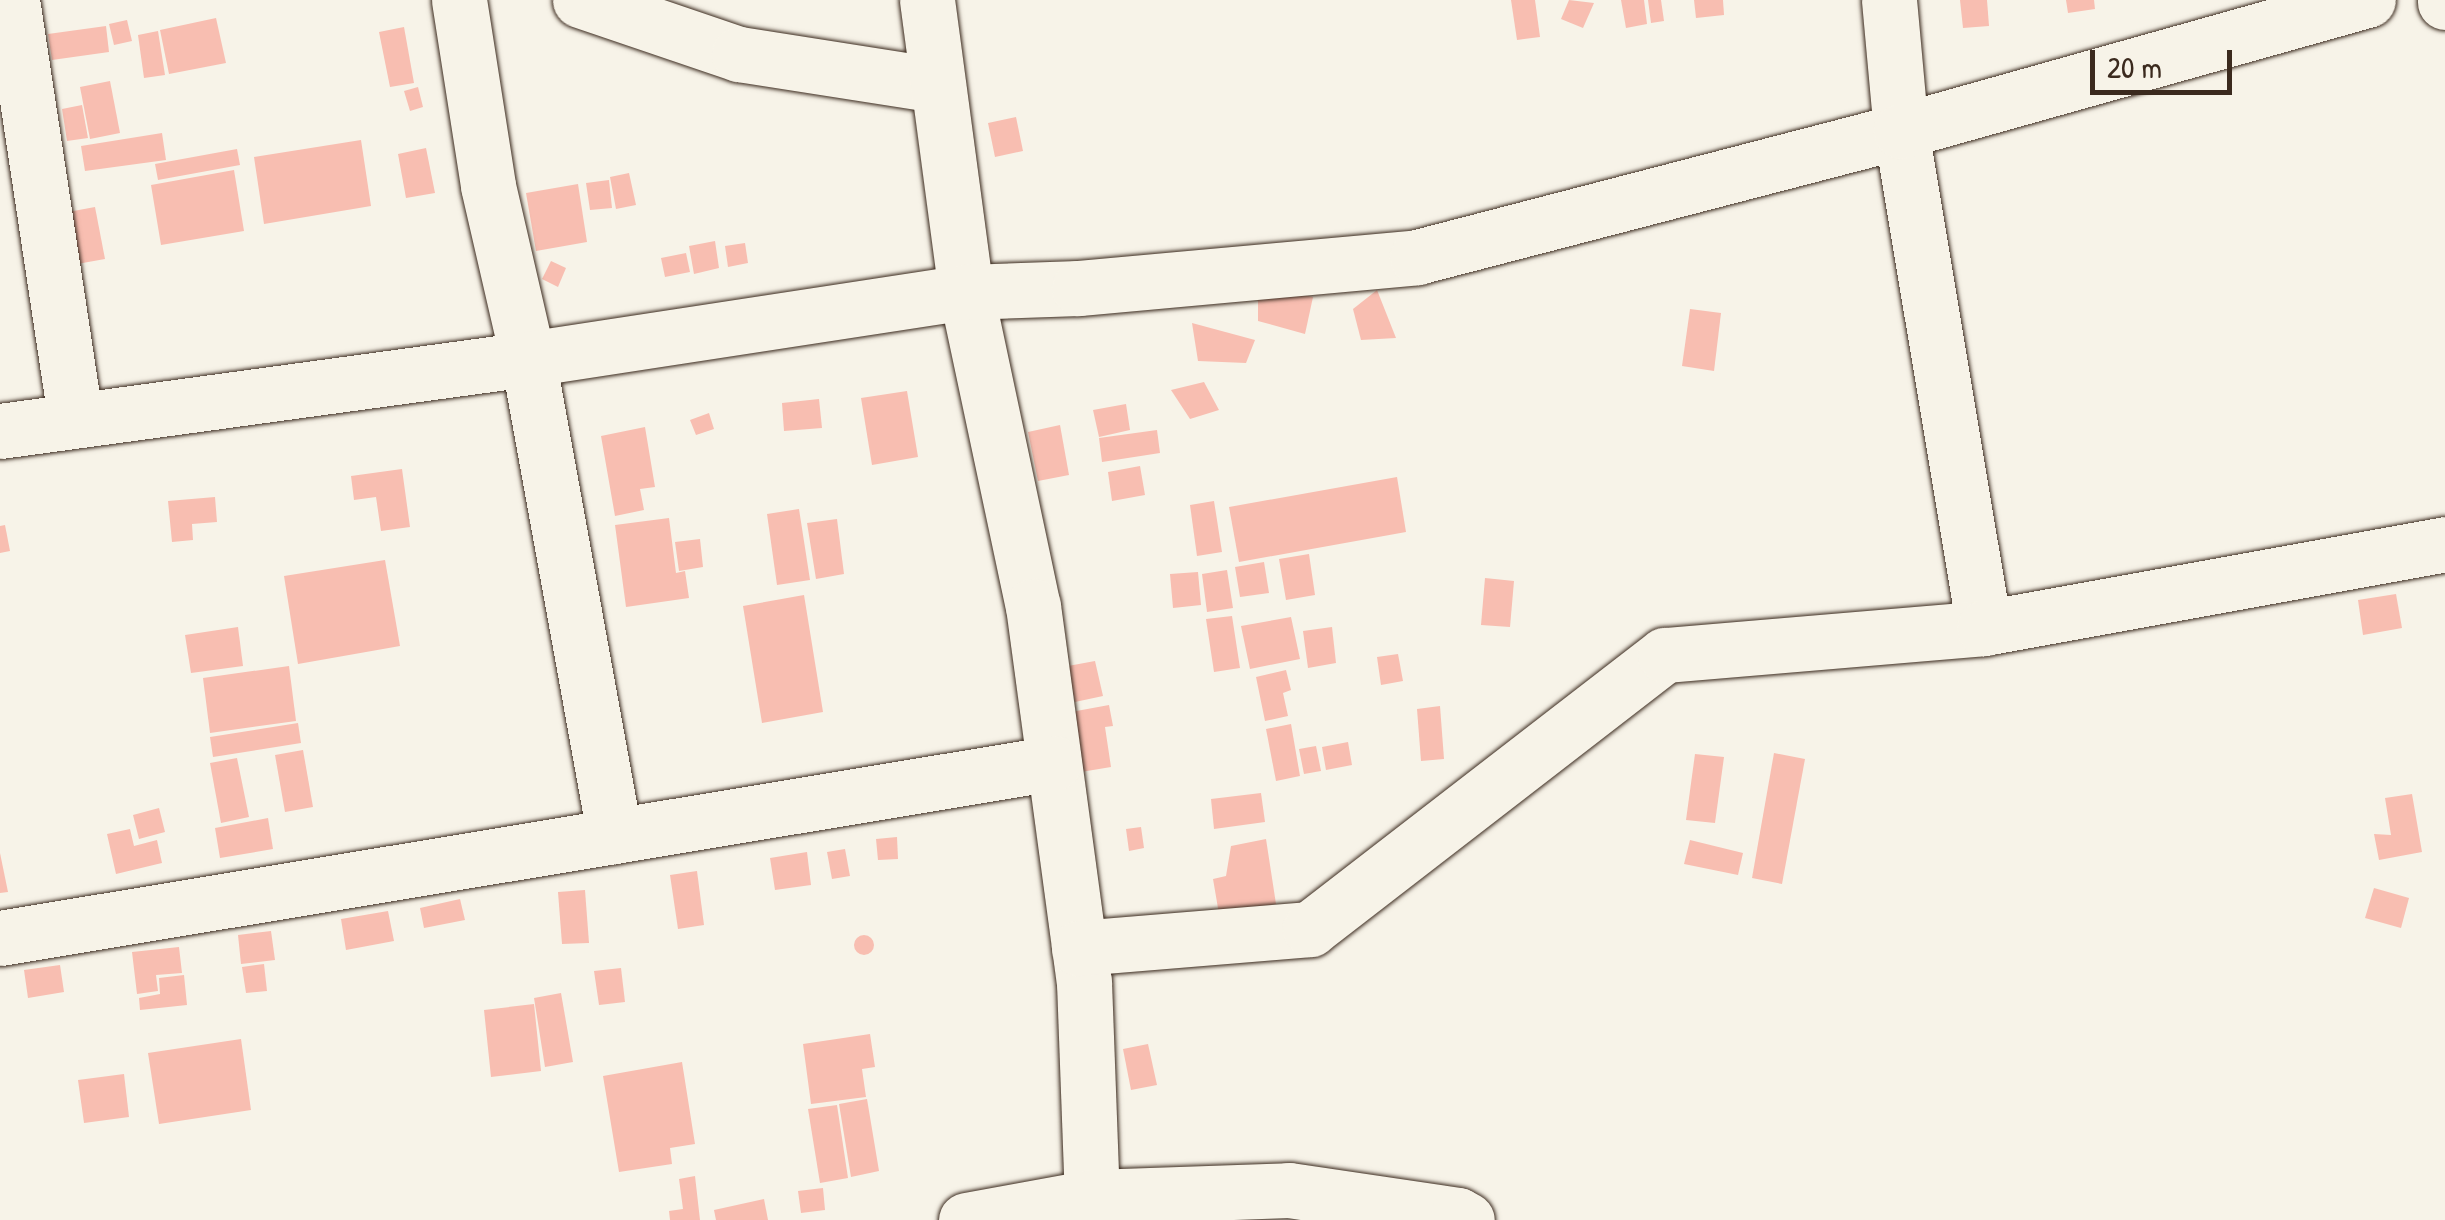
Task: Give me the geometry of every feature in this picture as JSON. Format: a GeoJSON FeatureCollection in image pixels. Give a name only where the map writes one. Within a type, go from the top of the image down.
{"type":"FeatureCollection","features":[{"type":"Feature","properties":{"kind":"street"},"geometry":{"type":"LineString","coordinates":[[12,0],[75,418]]}},
{"type":"Feature","properties":{"kind":"street"},"geometry":{"type":"LineString","coordinates":[[460,0],[488,186],[528,359],[615,836]]}},
{"type":"Feature","properties":{"kind":"street"},"geometry":{"type":"LineString","coordinates":[[580,0],[739,54],[938,85]]}},
{"type":"Feature","properties":{"kind":"street"},"geometry":{"type":"LineString","coordinates":[[927,0],[966,292],[1033,606],[1079,948],[1092,1197]]}},
{"type":"Feature","properties":{"kind":"street"},"geometry":{"type":"LineString","coordinates":[[1889,0],[1901,132],[1984,628]]}},
{"type":"Feature","properties":{"kind":"street"},"geometry":{"type":"LineString","coordinates":[[0,431],[528,359],[966,292],[1078,288],[1417,257],[1901,132],[2368,0]]}},
{"type":"Feature","properties":{"kind":"street"},"geometry":{"type":"LineString","coordinates":[[1079,948],[1310,929],[1665,655],[1984,628],[2445,544]]}},
{"type":"Feature","properties":{"kind":"street"},"geometry":{"type":"LineString","coordinates":[[0,938],[1054,763]]}},
{"type":"Feature","properties":{"kind":"street"},"geometry":{"type":"LineString","coordinates":[[966,1220],[1092,1197],[1288,1190],[1458,1215],[1466,1220]]}},
{"type":"Feature","properties":{"kind":"building"},"geometry":{"type":"Polygon","coordinates":[[[1511,0],[1535,0],[1540,37],[1517,40],[1511,0]]]}},
{"type":"Feature","properties":{"kind":"building"},"geometry":{"type":"Polygon","coordinates":[[[1569,0],[1594,3],[1583,28],[1561,19],[1569,0]]]}},
{"type":"Feature","properties":{"kind":"building"},"geometry":{"type":"Polygon","coordinates":[[[1621,0],[1644,0],[1647,24],[1626,28],[1621,0]]]}},
{"type":"Feature","properties":{"kind":"building"},"geometry":{"type":"Polygon","coordinates":[[[1648,0],[1661,0],[1664,21],[1651,23],[1648,0]]]}},
{"type":"Feature","properties":{"kind":"building"},"geometry":{"type":"Polygon","coordinates":[[[1694,0],[1723,0],[1724,15],[1696,18],[1694,0]]]}},
{"type":"Feature","properties":{"kind":"building"},"geometry":{"type":"Polygon","coordinates":[[[1960,0],[1987,0],[1989,26],[1963,28],[1960,0]]]}},
{"type":"Feature","properties":{"kind":"building"},"geometry":{"type":"Polygon","coordinates":[[[2066,0],[2094,0],[2095,9],[2068,13],[2066,0]]]}},
{"type":"Feature","properties":{"kind":"building"},"geometry":{"type":"Polygon","coordinates":[[[216,18],[226,63],[169,74],[160,30],[216,18]]]}},
{"type":"Feature","properties":{"kind":"building"},"geometry":{"type":"Polygon","coordinates":[[[127,20],[132,41],[114,45],[109,24],[127,20]]]}},
{"type":"Feature","properties":{"kind":"building"},"geometry":{"type":"Polygon","coordinates":[[[106,26],[109,52],[52,60],[48,34],[106,26]]]}},
{"type":"Feature","properties":{"kind":"building"},"geometry":{"type":"Polygon","coordinates":[[[404,27],[414,83],[390,87],[379,32],[404,27]]]}},
{"type":"Feature","properties":{"kind":"building"},"geometry":{"type":"Polygon","coordinates":[[[158,31],[165,75],[144,78],[138,35],[158,31]]]}},
{"type":"Feature","properties":{"kind":"building"},"geometry":{"type":"Polygon","coordinates":[[[110,81],[120,133],[90,139],[80,87],[110,81]]]}},
{"type":"Feature","properties":{"kind":"building"},"geometry":{"type":"Polygon","coordinates":[[[418,87],[423,107],[410,111],[404,91],[418,87]]]}},
{"type":"Feature","properties":{"kind":"building"},"geometry":{"type":"Polygon","coordinates":[[[82,105],[88,138],[67,141],[62,109],[82,105]]]}},
{"type":"Feature","properties":{"kind":"building"},"geometry":{"type":"Polygon","coordinates":[[[1016,117],[1023,151],[995,157],[988,123],[1016,117]]]}},
{"type":"Feature","properties":{"kind":"building"},"geometry":{"type":"Polygon","coordinates":[[[162,133],[166,160],[85,171],[81,146],[162,133]]]}},
{"type":"Feature","properties":{"kind":"building"},"geometry":{"type":"Polygon","coordinates":[[[361,140],[371,206],[264,224],[254,157],[361,140]]]}},
{"type":"Feature","properties":{"kind":"building"},"geometry":{"type":"Polygon","coordinates":[[[426,148],[435,193],[406,198],[398,154],[426,148]]]}},
{"type":"Feature","properties":{"kind":"building"},"geometry":{"type":"Polygon","coordinates":[[[237,149],[240,165],[158,180],[155,164],[237,149]]]}},
{"type":"Feature","properties":{"kind":"building"},"geometry":{"type":"Polygon","coordinates":[[[234,170],[244,231],[161,245],[151,185],[234,170]]]}},
{"type":"Feature","properties":{"kind":"building"},"geometry":{"type":"Polygon","coordinates":[[[629,173],[636,205],[616,209],[610,177],[629,173]]]}},
{"type":"Feature","properties":{"kind":"building"},"geometry":{"type":"Polygon","coordinates":[[[609,180],[612,208],[590,210],[586,183],[609,180]]]}},
{"type":"Feature","properties":{"kind":"building"},"geometry":{"type":"Polygon","coordinates":[[[578,184],[587,242],[536,251],[526,193],[578,184]]]}},
{"type":"Feature","properties":{"kind":"building"},"geometry":{"type":"Polygon","coordinates":[[[95,207],[105,259],[77,264],[68,212],[95,207]]]}},
{"type":"Feature","properties":{"kind":"building"},"geometry":{"type":"Polygon","coordinates":[[[715,241],[719,268],[694,274],[689,246],[715,241]]]}},
{"type":"Feature","properties":{"kind":"building"},"geometry":{"type":"Polygon","coordinates":[[[745,243],[748,263],[728,267],[725,246],[745,243]]]}},
{"type":"Feature","properties":{"kind":"building"},"geometry":{"type":"Polygon","coordinates":[[[686,253],[690,272],[665,277],[661,258],[686,253]]]}},
{"type":"Feature","properties":{"kind":"building"},"geometry":{"type":"Polygon","coordinates":[[[551,261],[566,268],[558,287],[542,279],[551,261]]]}},
{"type":"Feature","properties":{"kind":"building"},"geometry":{"type":"Polygon","coordinates":[[[1258,285],[1313,297],[1305,334],[1258,321],[1258,285]]]}},
{"type":"Feature","properties":{"kind":"building"},"geometry":{"type":"Polygon","coordinates":[[[1377,290],[1396,338],[1361,340],[1353,309],[1377,290]]]}},
{"type":"Feature","properties":{"kind":"building"},"geometry":{"type":"Polygon","coordinates":[[[1690,309],[1721,313],[1714,371],[1682,366],[1690,309]]]}},
{"type":"Feature","properties":{"kind":"building"},"geometry":{"type":"Polygon","coordinates":[[[1192,323],[1255,340],[1246,363],[1198,361],[1192,323]]]}},
{"type":"Feature","properties":{"kind":"building"},"geometry":{"type":"Polygon","coordinates":[[[1204,382],[1219,410],[1190,419],[1171,390],[1204,382]]]}},
{"type":"Feature","properties":{"kind":"building"},"geometry":{"type":"Polygon","coordinates":[[[907,391],[918,457],[872,465],[861,398],[907,391]]]}},
{"type":"Feature","properties":{"kind":"building"},"geometry":{"type":"Polygon","coordinates":[[[819,399],[822,428],[784,431],[782,403],[819,399]]]}},
{"type":"Feature","properties":{"kind":"building"},"geometry":{"type":"Polygon","coordinates":[[[1126,404],[1130,430],[1099,437],[1093,410],[1126,404]]]}},
{"type":"Feature","properties":{"kind":"building"},"geometry":{"type":"Polygon","coordinates":[[[709,413],[714,429],[696,435],[690,420],[709,413]]]}},
{"type":"Feature","properties":{"kind":"building"},"geometry":{"type":"Polygon","coordinates":[[[1060,425],[1069,475],[1038,481],[1028,432],[1060,425]]]}},
{"type":"Feature","properties":{"kind":"building"},"geometry":{"type":"Polygon","coordinates":[[[645,427],[655,487],[640,489],[644,510],[615,516],[601,436],[645,427]]]}},
{"type":"Feature","properties":{"kind":"building"},"geometry":{"type":"Polygon","coordinates":[[[1157,430],[1160,453],[1102,462],[1099,438],[1157,430]]]}},
{"type":"Feature","properties":{"kind":"building"},"geometry":{"type":"Polygon","coordinates":[[[1140,466],[1145,495],[1112,501],[1108,472],[1140,466]]]}},
{"type":"Feature","properties":{"kind":"building"},"geometry":{"type":"Polygon","coordinates":[[[402,469],[410,527],[381,531],[376,497],[354,500],[351,476],[402,469]]]}},
{"type":"Feature","properties":{"kind":"building"},"geometry":{"type":"Polygon","coordinates":[[[1397,477],[1406,532],[1239,562],[1229,507],[1397,477]]]}},
{"type":"Feature","properties":{"kind":"building"},"geometry":{"type":"Polygon","coordinates":[[[215,497],[217,522],[192,524],[193,540],[172,542],[168,501],[215,497]]]}},
{"type":"Feature","properties":{"kind":"building"},"geometry":{"type":"Polygon","coordinates":[[[1214,501],[1222,552],[1197,556],[1190,505],[1214,501]]]}},
{"type":"Feature","properties":{"kind":"building"},"geometry":{"type":"Polygon","coordinates":[[[799,509],[810,580],[777,585],[767,514],[799,509]]]}},
{"type":"Feature","properties":{"kind":"building"},"geometry":{"type":"Polygon","coordinates":[[[669,518],[676,573],[685,571],[689,598],[626,607],[615,525],[669,518]]]}},
{"type":"Feature","properties":{"kind":"building"},"geometry":{"type":"Polygon","coordinates":[[[837,519],[844,574],[816,579],[807,523],[837,519]]]}},
{"type":"Feature","properties":{"kind":"building"},"geometry":{"type":"Polygon","coordinates":[[[5,525],[10,551],[0,553],[0,526],[5,525]]]}},
{"type":"Feature","properties":{"kind":"building"},"geometry":{"type":"Polygon","coordinates":[[[700,539],[703,567],[679,571],[675,542],[700,539]]]}},
{"type":"Feature","properties":{"kind":"building"},"geometry":{"type":"Polygon","coordinates":[[[1309,554],[1315,595],[1286,600],[1279,559],[1309,554]]]}},
{"type":"Feature","properties":{"kind":"building"},"geometry":{"type":"Polygon","coordinates":[[[385,560],[400,646],[298,664],[284,576],[385,560]]]}},
{"type":"Feature","properties":{"kind":"building"},"geometry":{"type":"Polygon","coordinates":[[[1264,562],[1269,593],[1240,597],[1235,567],[1264,562]]]}},
{"type":"Feature","properties":{"kind":"building"},"geometry":{"type":"Polygon","coordinates":[[[1227,570],[1233,608],[1207,612],[1202,574],[1227,570]]]}},
{"type":"Feature","properties":{"kind":"building"},"geometry":{"type":"Polygon","coordinates":[[[1198,572],[1201,605],[1173,608],[1170,574],[1198,572]]]}},
{"type":"Feature","properties":{"kind":"building"},"geometry":{"type":"Polygon","coordinates":[[[1485,578],[1514,581],[1510,627],[1481,625],[1485,578]]]}},
{"type":"Feature","properties":{"kind":"building"},"geometry":{"type":"Polygon","coordinates":[[[2396,594],[2402,628],[2363,635],[2358,600],[2396,594]]]}},
{"type":"Feature","properties":{"kind":"building"},"geometry":{"type":"Polygon","coordinates":[[[804,595],[823,712],[762,723],[743,606],[804,595]]]}},
{"type":"Feature","properties":{"kind":"building"},"geometry":{"type":"Polygon","coordinates":[[[1232,616],[1240,668],[1214,672],[1206,619],[1232,616]]]}},
{"type":"Feature","properties":{"kind":"building"},"geometry":{"type":"Polygon","coordinates":[[[1291,617],[1300,659],[1250,669],[1241,626],[1291,617]]]}},
{"type":"Feature","properties":{"kind":"building"},"geometry":{"type":"Polygon","coordinates":[[[238,627],[243,666],[191,673],[185,635],[238,627]]]}},
{"type":"Feature","properties":{"kind":"building"},"geometry":{"type":"Polygon","coordinates":[[[1332,627],[1336,663],[1308,668],[1303,631],[1332,627]]]}},
{"type":"Feature","properties":{"kind":"building"},"geometry":{"type":"Polygon","coordinates":[[[1398,654],[1403,681],[1381,685],[1377,657],[1398,654]]]}},
{"type":"Feature","properties":{"kind":"building"},"geometry":{"type":"Polygon","coordinates":[[[1095,661],[1103,696],[1075,702],[1068,666],[1095,661]]]}},
{"type":"Feature","properties":{"kind":"building"},"geometry":{"type":"Polygon","coordinates":[[[289,666],[296,721],[210,733],[203,678],[289,666]]]}},
{"type":"Feature","properties":{"kind":"building"},"geometry":{"type":"Polygon","coordinates":[[[1286,670],[1291,690],[1283,693],[1288,716],[1265,721],[1256,677],[1286,670]]]}},
{"type":"Feature","properties":{"kind":"building"},"geometry":{"type":"Polygon","coordinates":[[[1109,705],[1113,726],[1105,727],[1111,767],[1081,772],[1071,712],[1109,705]]]}},
{"type":"Feature","properties":{"kind":"building"},"geometry":{"type":"Polygon","coordinates":[[[1440,706],[1444,759],[1421,761],[1417,709],[1440,706]]]}},
{"type":"Feature","properties":{"kind":"building"},"geometry":{"type":"Polygon","coordinates":[[[298,723],[301,743],[213,757],[210,737],[298,723]]]}},
{"type":"Feature","properties":{"kind":"building"},"geometry":{"type":"Polygon","coordinates":[[[1291,724],[1300,776],[1276,781],[1266,729],[1291,724]]]}},
{"type":"Feature","properties":{"kind":"building"},"geometry":{"type":"Polygon","coordinates":[[[1348,742],[1352,765],[1326,770],[1322,747],[1348,742]]]}},
{"type":"Feature","properties":{"kind":"building"},"geometry":{"type":"Polygon","coordinates":[[[1316,746],[1321,771],[1304,774],[1299,749],[1316,746]]]}},
{"type":"Feature","properties":{"kind":"building"},"geometry":{"type":"Polygon","coordinates":[[[303,750],[313,807],[285,812],[275,755],[303,750]]]}},
{"type":"Feature","properties":{"kind":"building"},"geometry":{"type":"Polygon","coordinates":[[[1774,753],[1805,759],[1782,884],[1752,878],[1774,753]]]}},
{"type":"Feature","properties":{"kind":"building"},"geometry":{"type":"Polygon","coordinates":[[[1695,754],[1724,757],[1715,823],[1686,820],[1695,754]]]}},
{"type":"Feature","properties":{"kind":"building"},"geometry":{"type":"Polygon","coordinates":[[[237,758],[249,817],[221,823],[210,763],[237,758]]]}},
{"type":"Feature","properties":{"kind":"building"},"geometry":{"type":"Polygon","coordinates":[[[1261,793],[1265,822],[1214,829],[1211,799],[1261,793]]]}},
{"type":"Feature","properties":{"kind":"building"},"geometry":{"type":"Polygon","coordinates":[[[2412,794],[2422,852],[2379,860],[2374,834],[2391,835],[2385,798],[2412,794]]]}},
{"type":"Feature","properties":{"kind":"building"},"geometry":{"type":"Polygon","coordinates":[[[159,808],[165,832],[139,839],[133,815],[159,808]]]}},
{"type":"Feature","properties":{"kind":"building"},"geometry":{"type":"Polygon","coordinates":[[[268,818],[273,849],[220,858],[215,828],[268,818]]]}},
{"type":"Feature","properties":{"kind":"building"},"geometry":{"type":"Polygon","coordinates":[[[1141,827],[1144,848],[1129,851],[1126,829],[1141,827]]]}},
{"type":"Feature","properties":{"kind":"building"},"geometry":{"type":"Polygon","coordinates":[[[130,829],[134,846],[157,840],[162,863],[116,874],[107,834],[130,829]]]}},
{"type":"Feature","properties":{"kind":"building"},"geometry":{"type":"Polygon","coordinates":[[[897,837],[898,859],[878,860],[876,839],[897,837]]]}},
{"type":"Feature","properties":{"kind":"building"},"geometry":{"type":"Polygon","coordinates":[[[1266,839],[1276,904],[1219,914],[1213,879],[1226,876],[1231,846],[1266,839]]]}},
{"type":"Feature","properties":{"kind":"building"},"geometry":{"type":"Polygon","coordinates":[[[1690,840],[1743,853],[1738,875],[1684,864],[1690,840]]]}},
{"type":"Feature","properties":{"kind":"building"},"geometry":{"type":"Polygon","coordinates":[[[845,849],[850,876],[832,879],[827,852],[845,849]]]}},
{"type":"Feature","properties":{"kind":"building"},"geometry":{"type":"Polygon","coordinates":[[[807,852],[811,885],[775,890],[770,858],[807,852]]]}},
{"type":"Feature","properties":{"kind":"building"},"geometry":{"type":"Polygon","coordinates":[[[0,853],[8,892],[0,893],[0,853]]]}},
{"type":"Feature","properties":{"kind":"building"},"geometry":{"type":"Polygon","coordinates":[[[697,871],[704,925],[678,929],[670,875],[697,871]]]}},
{"type":"Feature","properties":{"kind":"building"},"geometry":{"type":"Polygon","coordinates":[[[2374,888],[2409,898],[2401,928],[2365,918],[2374,888]]]}},
{"type":"Feature","properties":{"kind":"building"},"geometry":{"type":"Polygon","coordinates":[[[585,890],[589,943],[562,944],[558,892],[585,890]]]}},
{"type":"Feature","properties":{"kind":"building"},"geometry":{"type":"Polygon","coordinates":[[[460,899],[465,920],[424,928],[420,908],[460,899]]]}},
{"type":"Feature","properties":{"kind":"building"},"geometry":{"type":"Polygon","coordinates":[[[388,911],[394,941],[346,950],[341,919],[388,911]]]}},
{"type":"Feature","properties":{"kind":"building"},"geometry":{"type":"Polygon","coordinates":[[[271,931],[275,960],[241,964],[238,935],[271,931]]]}},
{"type":"Feature","properties":{"kind":"building"},"geometry":{"type":"Polygon","coordinates":[[[864,935],[874,945],[864,955],[854,945],[864,935]]]}},
{"type":"Feature","properties":{"kind":"building"},"geometry":{"type":"Polygon","coordinates":[[[179,947],[182,973],[156,975],[158,991],[137,994],[132,952],[179,947]]]}},
{"type":"Feature","properties":{"kind":"building"},"geometry":{"type":"Polygon","coordinates":[[[264,964],[267,991],[246,993],[242,967],[264,964]]]}},
{"type":"Feature","properties":{"kind":"building"},"geometry":{"type":"Polygon","coordinates":[[[60,965],[64,992],[28,998],[24,970],[60,965]]]}},
{"type":"Feature","properties":{"kind":"building"},"geometry":{"type":"Polygon","coordinates":[[[621,968],[625,1002],[599,1005],[594,971],[621,968]]]}},
{"type":"Feature","properties":{"kind":"building"},"geometry":{"type":"Polygon","coordinates":[[[184,975],[187,1005],[140,1010],[139,998],[160,994],[159,978],[184,975]]]}},
{"type":"Feature","properties":{"kind":"building"},"geometry":{"type":"Polygon","coordinates":[[[561,993],[573,1062],[545,1067],[534,998],[561,993]]]}},
{"type":"Feature","properties":{"kind":"building"},"geometry":{"type":"Polygon","coordinates":[[[534,1004],[541,1071],[491,1077],[484,1010],[534,1004]]]}},
{"type":"Feature","properties":{"kind":"building"},"geometry":{"type":"Polygon","coordinates":[[[870,1034],[875,1067],[862,1069],[866,1097],[811,1104],[803,1044],[870,1034]]]}},
{"type":"Feature","properties":{"kind":"building"},"geometry":{"type":"Polygon","coordinates":[[[241,1039],[251,1110],[159,1124],[148,1053],[241,1039]]]}},
{"type":"Feature","properties":{"kind":"building"},"geometry":{"type":"Polygon","coordinates":[[[1148,1044],[1157,1085],[1131,1090],[1123,1049],[1148,1044]]]}},
{"type":"Feature","properties":{"kind":"building"},"geometry":{"type":"Polygon","coordinates":[[[682,1062],[695,1144],[670,1148],[672,1164],[619,1172],[603,1076],[682,1062]]]}},
{"type":"Feature","properties":{"kind":"building"},"geometry":{"type":"Polygon","coordinates":[[[124,1074],[129,1117],[84,1123],[78,1080],[124,1074]]]}},
{"type":"Feature","properties":{"kind":"building"},"geometry":{"type":"Polygon","coordinates":[[[867,1099],[879,1171],[851,1177],[839,1104],[867,1099]]]}},
{"type":"Feature","properties":{"kind":"building"},"geometry":{"type":"Polygon","coordinates":[[[837,1105],[848,1178],[820,1183],[808,1109],[837,1105]]]}},
{"type":"Feature","properties":{"kind":"building"},"geometry":{"type":"Polygon","coordinates":[[[695,1176],[700,1220],[670,1220],[669,1211],[683,1209],[679,1179],[695,1176]]]}},
{"type":"Feature","properties":{"kind":"building"},"geometry":{"type":"Polygon","coordinates":[[[823,1188],[825,1210],[801,1213],[798,1191],[823,1188]]]}},
{"type":"Feature","properties":{"kind":"building"},"geometry":{"type":"Polygon","coordinates":[[[764,1199],[768,1220],[716,1220],[714,1210],[764,1199]]]}}]}
